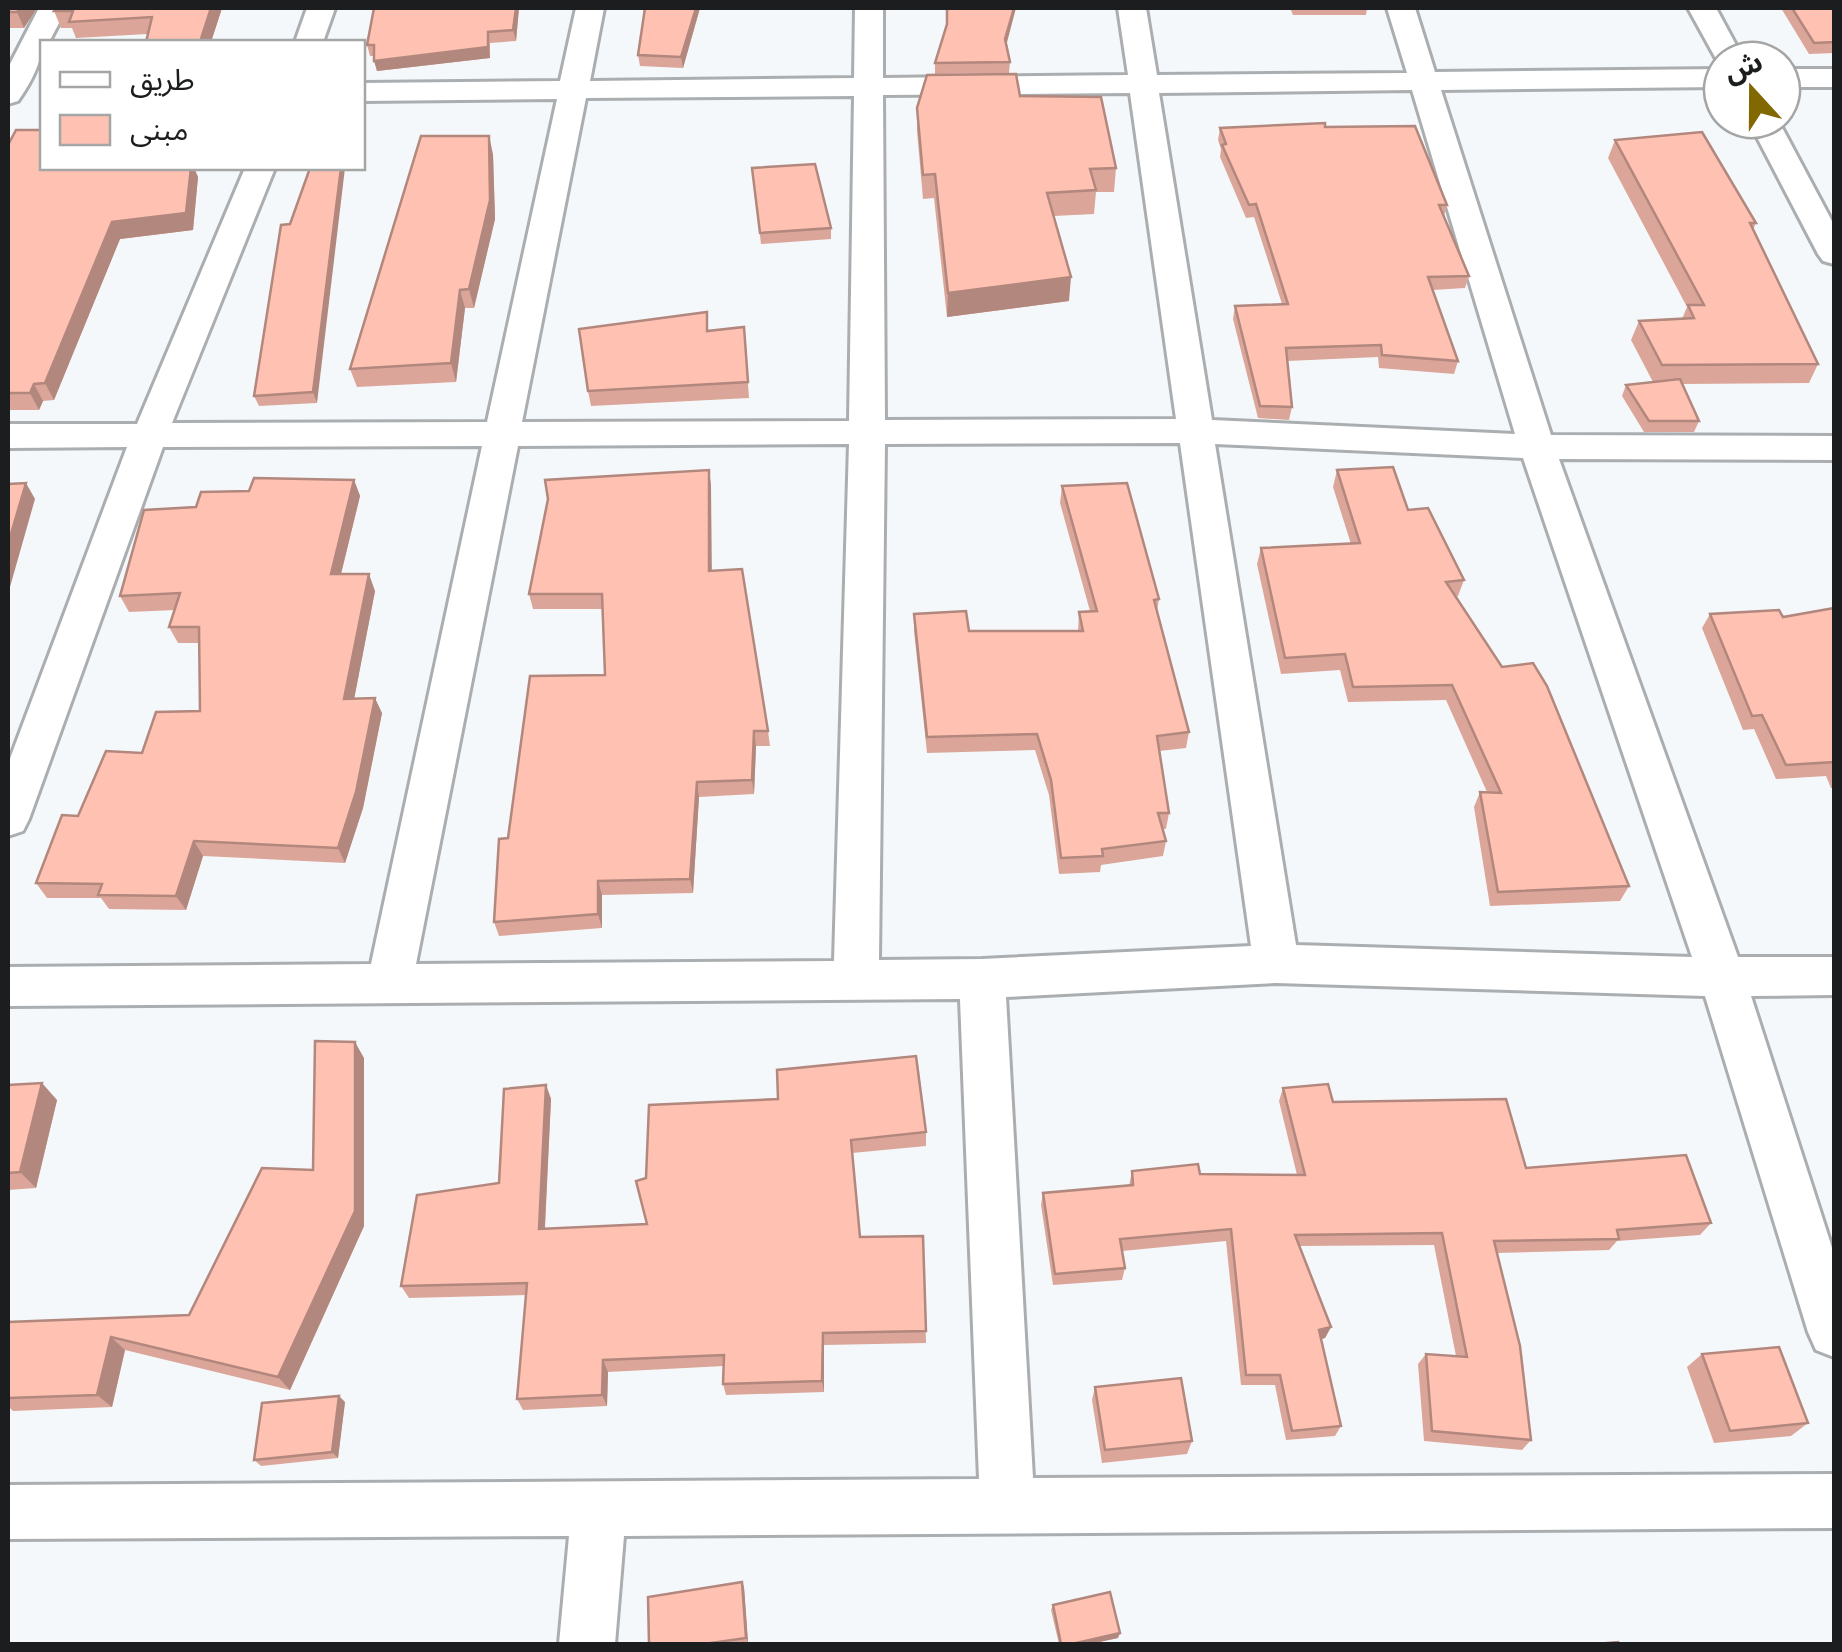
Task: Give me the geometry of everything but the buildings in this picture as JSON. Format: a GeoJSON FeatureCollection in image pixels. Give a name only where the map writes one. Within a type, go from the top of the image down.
{"type":"FeatureCollection","features":[{"type":"Feature","properties":{"kind":"street"},"geometry":{"type":"LineString","coordinates":[[40,97],[8,96],[54,8]]}},
{"type":"Feature","properties":{"kind":"street"},"geometry":{"type":"LineString","coordinates":[[310,40],[321,8]]}},
{"type":"Feature","properties":{"kind":"street"},"geometry":{"type":"LineString","coordinates":[[389,984],[590,8]]}},
{"type":"Feature","properties":{"kind":"street"},"geometry":{"type":"LineString","coordinates":[[856,980],[867,432],[869,8]]}},
{"type":"Feature","properties":{"kind":"street"},"geometry":{"type":"LineString","coordinates":[[1132,8],[1276,964]]}},
{"type":"Feature","properties":{"kind":"street"},"geometry":{"type":"LineString","coordinates":[[1401,8],[1536,447],[1722,977],[1834,1332]]}},
{"type":"Feature","properties":{"kind":"street"},"geometry":{"type":"LineString","coordinates":[[1702,8],[1719,40]]}},
{"type":"Feature","properties":{"kind":"street"},"geometry":{"type":"LineString","coordinates":[[365,92],[1702,78]]}},
{"type":"Feature","properties":{"kind":"street"},"geometry":{"type":"LineString","coordinates":[[1802,78],[1834,78]]}},
{"type":"Feature","properties":{"kind":"street"},"geometry":{"type":"LineString","coordinates":[[1773,140],[1834,254]]}},
{"type":"Feature","properties":{"kind":"street"},"geometry":{"type":"LineString","coordinates":[[8,819],[149,436],[259,170]]}},
{"type":"Feature","properties":{"kind":"street"},"geometry":{"type":"LineString","coordinates":[[8,436],[1196,431],[1536,447],[1834,448]]}},
{"type":"Feature","properties":{"kind":"street"},"geometry":{"type":"LineString","coordinates":[[8,987],[982,979],[1276,964],[1722,977],[1834,976]]}},
{"type":"Feature","properties":{"kind":"street"},"geometry":{"type":"LineString","coordinates":[[982,979],[1007,1504]]}},
{"type":"Feature","properties":{"kind":"street"},"geometry":{"type":"LineString","coordinates":[[8,1512],[1834,1501]]}},
{"type":"Feature","properties":{"kind":"street"},"geometry":{"type":"LineString","coordinates":[[587,1644],[599,1507]]}}]}
